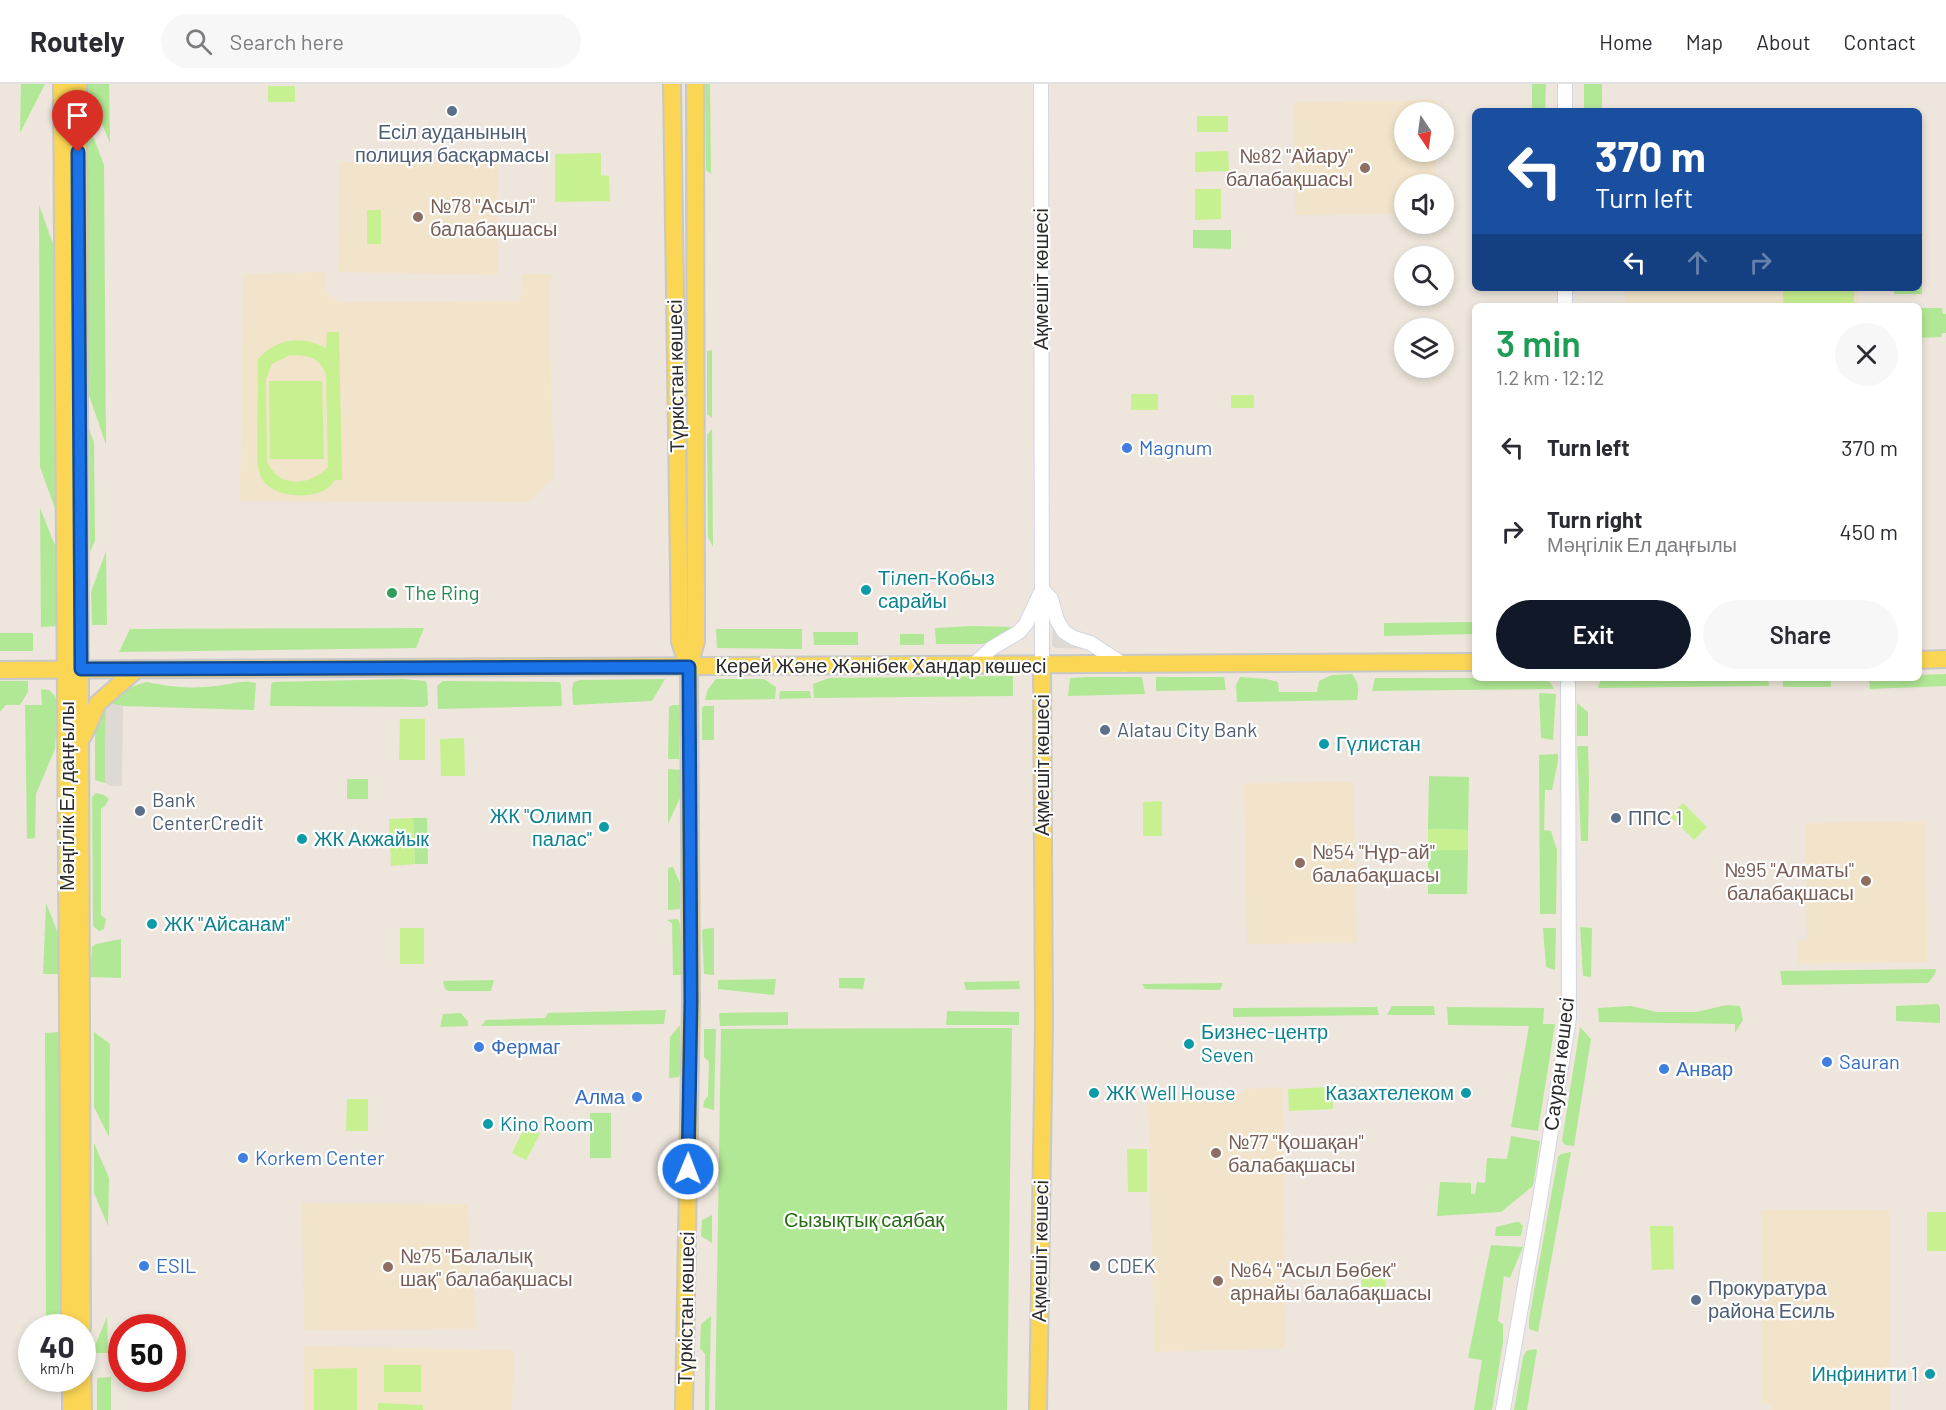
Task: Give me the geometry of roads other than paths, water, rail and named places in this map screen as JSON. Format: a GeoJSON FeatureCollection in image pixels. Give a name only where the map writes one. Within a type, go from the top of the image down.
{"type":"FeatureCollection","features":[{"type":"Feature","properties":{"kind":"main road","name":"Мәңгілік Ел даңғылы"},"geometry":{"type":"LineString","coordinates":[[62,84],[73,669],[80,742],[82,1314]]}},
{"type":"Feature","properties":{"kind":"main road","name":"Мәңгілік Ел даңғылы"},"geometry":{"type":"LineString","coordinates":[[70,1314],[78,84]]}},
{"type":"Feature","properties":{"kind":"main road","name":"Түркістан көшесі"},"geometry":{"type":"LineString","coordinates":[[672,84],[680,642],[689,667]]}},
{"type":"Feature","properties":{"kind":"main road","name":"Түркістан көшесі"},"geometry":{"type":"LineString","coordinates":[[684,1410],[691,1001],[689,667],[696,641],[695,84]]}},
{"type":"Feature","properties":{"kind":"main road"},"geometry":{"type":"LineString","coordinates":[[1922,660],[1946,659]]}},
{"type":"Feature","properties":{"kind":"main road","name":"Керей Және Жәнібек Хандар көшесі"},"geometry":{"type":"LineString","coordinates":[[0,670],[1472,662]]}},
{"type":"Feature","properties":{"kind":"main road","name":"Ақмешіт көшесі"},"geometry":{"type":"LineString","coordinates":[[1038,1410],[1044,1024],[1042,666]]}},
{"type":"Feature","properties":{"kind":"main road"},"geometry":{"type":"LineString","coordinates":[[80,742],[98,703],[137,669]]}},
{"type":"Feature","properties":{"kind":"main road"},"geometry":{"type":"LineString","coordinates":[[71,1392],[71,1410]]}},
{"type":"Feature","properties":{"kind":"main road"},"geometry":{"type":"LineString","coordinates":[[83,1392],[83,1410]]}},
{"type":"Feature","properties":{"kind":"street","name":"Ақмешіт көшесі"},"geometry":{"type":"LineString","coordinates":[[1041,84],[1042,666]]}},
{"type":"Feature","properties":{"kind":"street"},"geometry":{"type":"LineString","coordinates":[[1565,84],[1565,108]]}},
{"type":"Feature","properties":{"kind":"street"},"geometry":{"type":"LineString","coordinates":[[972,666],[992,648],[1019,632],[1026,624],[1042,589],[1052,599],[1057,620],[1064,632],[1090,643],[1124,665]]}},
{"type":"Feature","properties":{"kind":"street","name":"Сауран көшесі"},"geometry":{"type":"LineString","coordinates":[[1503,1410],[1569,1018],[1568,681]]}},
{"type":"Feature","properties":{"kind":"place","name":"Есіл ауданының полиция басқармасы"},"geometry":{"type":"Point","coordinates":[452,111]}},
{"type":"Feature","properties":{"kind":"place","name":"№82 \"Айару\" балабақшасы"},"geometry":{"type":"Point","coordinates":[1365,168]}},
{"type":"Feature","properties":{"kind":"place","name":"№78 \"Асыл\" балабақшасы"},"geometry":{"type":"Point","coordinates":[418,217]}},
{"type":"Feature","properties":{"kind":"place","name":"Magnum"},"geometry":{"type":"Point","coordinates":[1127,448]}},
{"type":"Feature","properties":{"kind":"place","name":"Тiлеп-Кобыз сарайы"},"geometry":{"type":"Point","coordinates":[866,590]}},
{"type":"Feature","properties":{"kind":"place","name":"The Ring"},"geometry":{"type":"Point","coordinates":[392,593]}},
{"type":"Feature","properties":{"kind":"place","name":"Alatau City Bank"},"geometry":{"type":"Point","coordinates":[1105,730]}},
{"type":"Feature","properties":{"kind":"place","name":"Гүлистан"},"geometry":{"type":"Point","coordinates":[1324,744]}},
{"type":"Feature","properties":{"kind":"place","name":"Bank CenterCredit"},"geometry":{"type":"Point","coordinates":[140,811]}},
{"type":"Feature","properties":{"kind":"place","name":"ППС 1"},"geometry":{"type":"Point","coordinates":[1616,818]}},
{"type":"Feature","properties":{"kind":"place","name":"ЖК \"Олимп палас\""},"geometry":{"type":"Point","coordinates":[604,827]}},
{"type":"Feature","properties":{"kind":"place","name":"ЖК Акжайык"},"geometry":{"type":"Point","coordinates":[302,839]}},
{"type":"Feature","properties":{"kind":"place","name":"№54 \"Нұр-ай\" балабақшасы"},"geometry":{"type":"Point","coordinates":[1300,863]}},
{"type":"Feature","properties":{"kind":"place","name":"№95 \"Алматы\" балабақшасы"},"geometry":{"type":"Point","coordinates":[1866,881]}},
{"type":"Feature","properties":{"kind":"place","name":"ЖК \"Айсанам\""},"geometry":{"type":"Point","coordinates":[152,924]}},
{"type":"Feature","properties":{"kind":"place","name":"Бизнес-центр Seven"},"geometry":{"type":"Point","coordinates":[1189,1044]}},
{"type":"Feature","properties":{"kind":"place","name":"Фермаг"},"geometry":{"type":"Point","coordinates":[479,1047]}},
{"type":"Feature","properties":{"kind":"place","name":"Sauran"},"geometry":{"type":"Point","coordinates":[1827,1062]}},
{"type":"Feature","properties":{"kind":"place","name":"Анвар"},"geometry":{"type":"Point","coordinates":[1664,1069]}},
{"type":"Feature","properties":{"kind":"place","name":"ЖК Well House"},"geometry":{"type":"Point","coordinates":[1094,1093]}},
{"type":"Feature","properties":{"kind":"place","name":"Казахтелеком"},"geometry":{"type":"Point","coordinates":[1466,1093]}},
{"type":"Feature","properties":{"kind":"place","name":"Алма"},"geometry":{"type":"Point","coordinates":[637,1097]}},
{"type":"Feature","properties":{"kind":"place","name":"Kino Room"},"geometry":{"type":"Point","coordinates":[488,1124]}},
{"type":"Feature","properties":{"kind":"place","name":"№77 \"Қошақан\" балабақшасы"},"geometry":{"type":"Point","coordinates":[1216,1153]}},
{"type":"Feature","properties":{"kind":"place","name":"Korkem Center"},"geometry":{"type":"Point","coordinates":[243,1158]}},
{"type":"Feature","properties":{"kind":"place","name":"ESIL"},"geometry":{"type":"Point","coordinates":[144,1266]}},
{"type":"Feature","properties":{"kind":"place","name":"CDEK"},"geometry":{"type":"Point","coordinates":[1095,1266]}},
{"type":"Feature","properties":{"kind":"place","name":"№75 \"Балалық шақ\" балабақшасы"},"geometry":{"type":"Point","coordinates":[388,1267]}},
{"type":"Feature","properties":{"kind":"place","name":"№64 \"Асыл Бөбек\" арнайы балабақшасы"},"geometry":{"type":"Point","coordinates":[1218,1281]}},
{"type":"Feature","properties":{"kind":"place","name":"Прокуратура района Есиль"},"geometry":{"type":"Point","coordinates":[1696,1300]}},
{"type":"Feature","properties":{"kind":"place","name":"Инфинити 1"},"geometry":{"type":"Point","coordinates":[1930,1374]}},
{"type":"Feature","properties":{"kind":"park label","name":"Сызықтық саябақ"},"geometry":{"type":"Point","coordinates":[864,1220]}}]}
